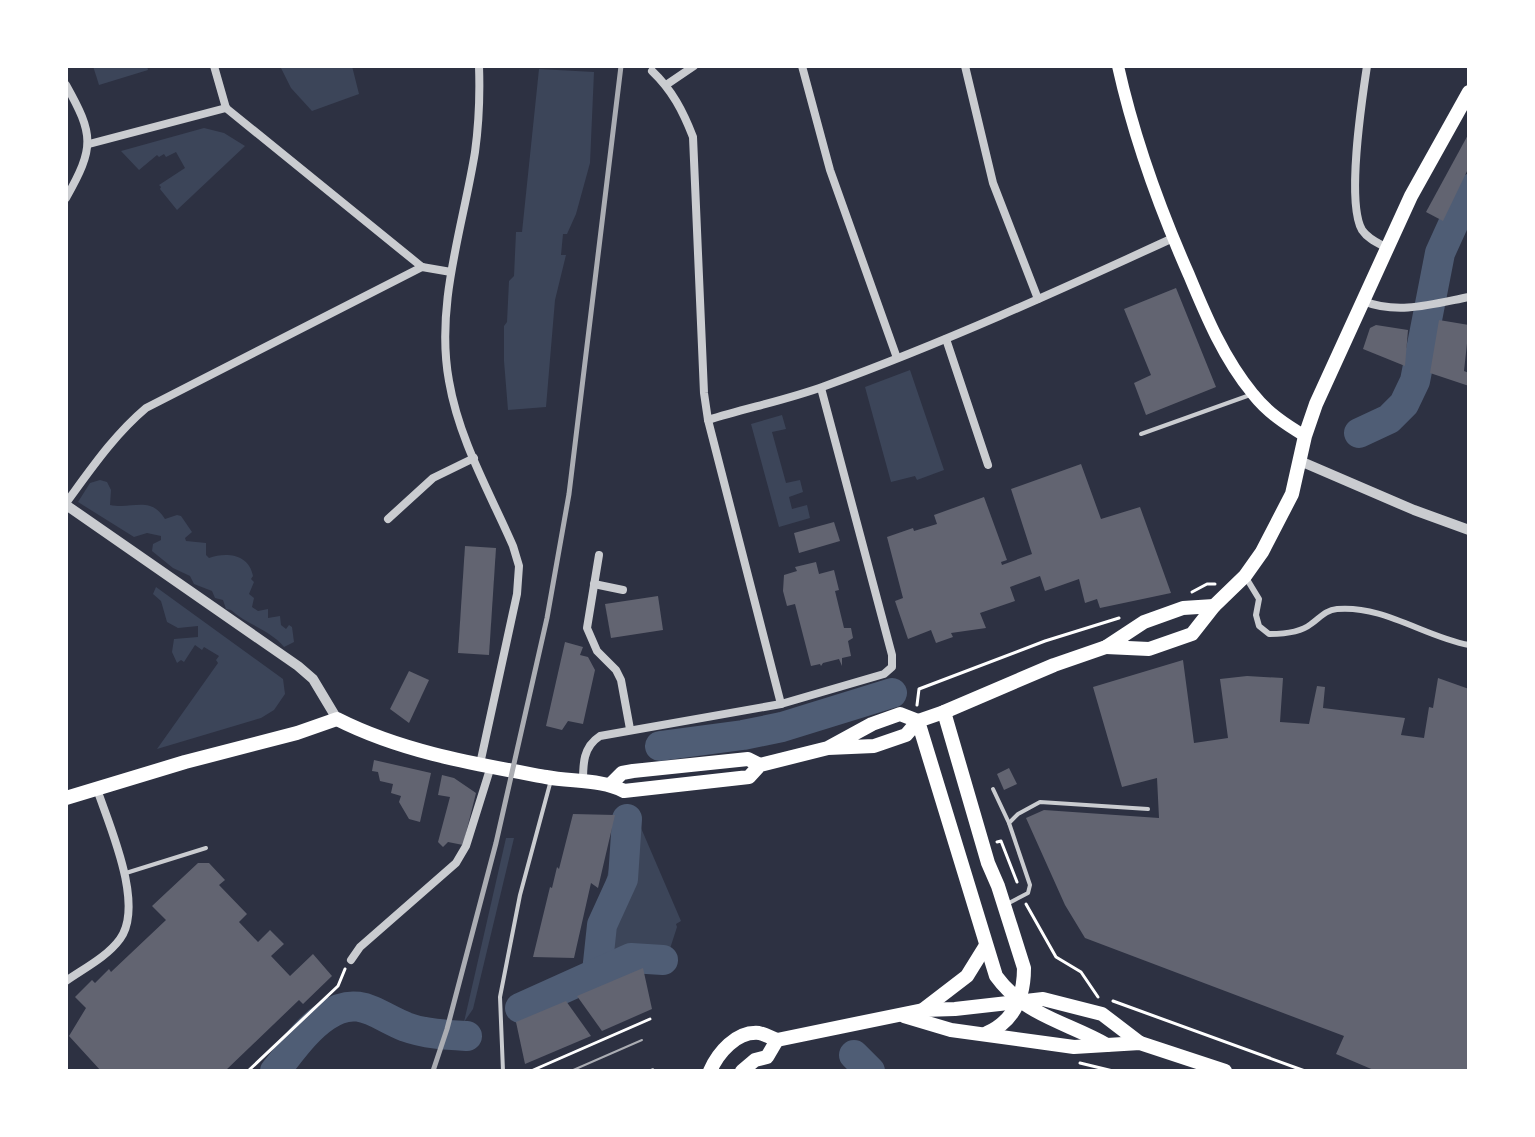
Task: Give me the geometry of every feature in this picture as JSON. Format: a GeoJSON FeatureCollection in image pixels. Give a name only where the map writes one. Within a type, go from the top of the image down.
{"type":"FeatureCollection","features":[{"type":"Feature","properties":{"kind":"main road"},"geometry":{"type":"LineString","coordinates":[[1118,66],[1128,111],[1173,238],[1212,328],[1252,394],[1271,413],[1305,436]]}},
{"type":"Feature","properties":{"kind":"main road"},"geometry":{"type":"LineString","coordinates":[[1106,647],[1149,649],[1192,634],[1214,606],[1245,576],[1262,552],[1287,505],[1316,404],[1438,144],[1469,92]]}},
{"type":"Feature","properties":{"kind":"main road"},"geometry":{"type":"LineString","coordinates":[[66,798],[337,719],[373,737],[485,765],[583,783],[611,784],[622,773],[633,771],[748,759],[760,765],[828,748],[874,746],[906,735],[918,721],[1106,647],[1144,622],[1183,608],[1214,606]]}},
{"type":"Feature","properties":{"kind":"main road"},"geometry":{"type":"LineString","coordinates":[[944,712],[988,863],[1005,905],[1024,968],[1019,1000],[1008,1020],[987,1033]]}},
{"type":"Feature","properties":{"kind":"main road"},"geometry":{"type":"LineString","coordinates":[[828,748],[872,724],[900,714],[918,721]]}},
{"type":"Feature","properties":{"kind":"main road"},"geometry":{"type":"LineString","coordinates":[[918,721],[996,976],[1038,1014],[1079,1029],[1107,1045]]}},
{"type":"Feature","properties":{"kind":"main road"},"geometry":{"type":"LineString","coordinates":[[923,1010],[967,976],[985,947]]}},
{"type":"Feature","properties":{"kind":"main road"},"geometry":{"type":"LineString","coordinates":[[709,1071],[723,1049],[743,1037],[758,1033],[777,1040],[923,1010],[1054,999],[1102,1014],[1140,1043],[1225,1071]]}},
{"type":"Feature","properties":{"kind":"main road"},"geometry":{"type":"LineString","coordinates":[[897,1015],[951,1030],[1074,1047],[1140,1043]]}},
{"type":"Feature","properties":{"kind":"main road"},"geometry":{"type":"LineString","coordinates":[[742,1071],[755,1060],[767,1057],[777,1040]]}},
{"type":"Feature","properties":{"kind":"street"},"geometry":{"type":"LineString","coordinates":[[214,66],[226,108],[422,267],[451,272]]}},
{"type":"Feature","properties":{"kind":"street"},"geometry":{"type":"LineString","coordinates":[[351,960],[360,947],[456,863],[466,846],[485,765],[517,594],[519,566],[513,546],[458,420],[448,380],[445,326],[451,272],[475,151],[479,66]]}},
{"type":"Feature","properties":{"kind":"street"},"geometry":{"type":"LineString","coordinates":[[666,85],[694,66]]}},
{"type":"Feature","properties":{"kind":"street"},"geometry":{"type":"LineString","coordinates":[[802,66],[830,170],[897,358]]}},
{"type":"Feature","properties":{"kind":"street"},"geometry":{"type":"LineString","coordinates":[[965,66],[993,183],[1038,299]]}},
{"type":"Feature","properties":{"kind":"street"},"geometry":{"type":"LineString","coordinates":[[1367,66],[1359,122],[1357,213],[1363,232],[1387,248]]}},
{"type":"Feature","properties":{"kind":"street"},"geometry":{"type":"LineString","coordinates":[[652,71],[666,85],[683,111],[693,137],[704,393],[708,420],[781,704]]}},
{"type":"Feature","properties":{"kind":"street"},"geometry":{"type":"LineString","coordinates":[[66,85],[79,109],[89,143],[66,198]]}},
{"type":"Feature","properties":{"kind":"street"},"geometry":{"type":"LineString","coordinates":[[89,143],[226,108]]}},
{"type":"Feature","properties":{"kind":"street"},"geometry":{"type":"LineString","coordinates":[[708,420],[821,388],[946,339],[1173,238]]}},
{"type":"Feature","properties":{"kind":"street"},"geometry":{"type":"LineString","coordinates":[[337,719],[313,679],[298,666],[66,504],[92,465],[126,425],[146,408],[422,267]]}},
{"type":"Feature","properties":{"kind":"street"},"geometry":{"type":"LineString","coordinates":[[1363,301],[1382,308],[1408,308],[1469,297]]}},
{"type":"Feature","properties":{"kind":"street"},"geometry":{"type":"LineString","coordinates":[[946,339],[988,465]]}},
{"type":"Feature","properties":{"kind":"street"},"geometry":{"type":"LineString","coordinates":[[583,783],[583,764],[590,744],[600,736],[781,704],[884,674],[892,667],[892,655],[821,388]]}},
{"type":"Feature","properties":{"kind":"street"},"geometry":{"type":"LineString","coordinates":[[388,519],[433,478],[474,458]]}},
{"type":"Feature","properties":{"kind":"street"},"geometry":{"type":"LineString","coordinates":[[1300,461],[1469,530]]}},
{"type":"Feature","properties":{"kind":"street"},"geometry":{"type":"LineString","coordinates":[[599,555],[587,628],[597,651],[616,670],[621,680],[630,729]]}},
{"type":"Feature","properties":{"kind":"street"},"geometry":{"type":"LineString","coordinates":[[1245,576],[1259,599],[1256,615],[1259,626],[1269,634],[1302,630],[1322,614],[1334,609],[1349,609],[1395,619],[1469,645]]}},
{"type":"Feature","properties":{"kind":"street"},"geometry":{"type":"LineString","coordinates":[[594,584],[623,590]]}},
{"type":"Feature","properties":{"kind":"street"},"geometry":{"type":"LineString","coordinates":[[66,981],[121,938],[128,919],[129,898],[124,873],[97,789]]}},
{"type":"Feature","properties":{"kind":"lane"},"geometry":{"type":"LineString","coordinates":[[1141,434],[1252,394]]}},
{"type":"Feature","properties":{"kind":"lane"},"geometry":{"type":"LineString","coordinates":[[503,1071],[500,1024],[503,984],[533,840],[552,778]]}},
{"type":"Feature","properties":{"kind":"lane"},"geometry":{"type":"LineString","coordinates":[[993,789],[1009,823],[1030,885],[1023,897],[1005,905]]}},
{"type":"Feature","properties":{"kind":"lane"},"geometry":{"type":"LineString","coordinates":[[1009,823],[1018,814],[1040,802],[1148,809]]}},
{"type":"Feature","properties":{"kind":"lane"},"geometry":{"type":"LineString","coordinates":[[124,873],[206,848]]}},
{"type":"Feature","properties":{"kind":"path"},"geometry":{"type":"LineString","coordinates":[[919,689],[1045,641],[1120,618]]}},
{"type":"Feature","properties":{"kind":"path"},"geometry":{"type":"LineString","coordinates":[[1001,841],[1023,897],[1056,957],[1081,972],[1096,996],[1305,1071]]}},
{"type":"Feature","properties":{"kind":"path"},"geometry":{"type":"LineString","coordinates":[[248,1071],[338,986],[351,960]]}},
{"type":"Feature","properties":{"kind":"path"},"geometry":{"type":"LineString","coordinates":[[531,1071],[650,1019]]}},
{"type":"Feature","properties":{"kind":"shaded area"},"geometry":{"type":"Polygon","coordinates":[[[93,66],[147,66],[148,70],[99,85],[93,66]]]}},
{"type":"Feature","properties":{"kind":"shaded area"},"geometry":{"type":"Polygon","coordinates":[[[352,66],[359,94],[312,111],[291,88],[281,68],[352,66]]]}},
{"type":"Feature","properties":{"kind":"shaded area"},"geometry":{"type":"Polygon","coordinates":[[[539,69],[594,72],[590,163],[576,214],[567,234],[563,234],[561,255],[566,255],[555,300],[546,407],[508,410],[504,326],[507,322],[509,281],[514,276],[516,232],[522,232],[539,69]]]}},
{"type":"Feature","properties":{"kind":"shaded area"},"geometry":{"type":"Polygon","coordinates":[[[204,128],[224,133],[245,146],[177,210],[159,185],[185,168],[176,152],[166,157],[164,154],[157,155],[139,170],[121,151],[204,128]]]}},
{"type":"Feature","properties":{"kind":"shaded area"},"geometry":{"type":"Polygon","coordinates":[[[910,370],[944,470],[917,480],[915,476],[891,482],[865,387],[910,370]]]}},
{"type":"Feature","properties":{"kind":"shaded area"},"geometry":{"type":"Polygon","coordinates":[[[782,415],[786,429],[772,432],[786,483],[800,480],[803,492],[789,497],[792,509],[807,505],[810,518],[779,527],[751,424],[782,415]]]}},
{"type":"Feature","properties":{"kind":"shaded area"},"geometry":{"type":"Polygon","coordinates":[[[100,480],[107,482],[111,490],[110,505],[147,505],[165,519],[181,516],[192,532],[185,538],[186,541],[206,543],[209,558],[229,555],[247,563],[254,582],[249,594],[254,598],[252,607],[258,611],[268,609],[268,618],[280,616],[281,625],[286,629],[289,625],[292,627],[294,642],[284,647],[272,636],[226,609],[223,600],[215,598],[212,591],[194,584],[190,576],[173,568],[152,551],[153,544],[161,540],[161,536],[147,533],[134,537],[78,502],[90,483],[100,480]]]}},
{"type":"Feature","properties":{"kind":"shaded area"},"geometry":{"type":"Polygon","coordinates":[[[156,587],[283,679],[285,694],[274,710],[261,718],[157,749],[218,663],[216,660],[219,656],[195,645],[184,662],[181,660],[177,663],[172,652],[174,639],[198,637],[198,626],[178,628],[167,622],[161,601],[153,594],[156,587]]]}},
{"type":"Feature","properties":{"kind":"shaded area"},"geometry":{"type":"Polygon","coordinates":[[[621,818],[638,821],[681,921],[676,924],[667,958],[595,988],[586,966],[621,818]]]}},
{"type":"Feature","properties":{"kind":"shaded area"},"geometry":{"type":"Polygon","coordinates":[[[506,838],[514,838],[473,1009],[464,1022],[506,838]]]}},
{"type":"Feature","properties":{"kind":"building"},"geometry":{"type":"Polygon","coordinates":[[[1469,133],[1469,167],[1443,221],[1426,212],[1469,133]]]}},
{"type":"Feature","properties":{"kind":"building"},"geometry":{"type":"Polygon","coordinates":[[[1176,288],[1216,387],[1146,415],[1134,383],[1151,375],[1124,309],[1176,288]]]}},
{"type":"Feature","properties":{"kind":"building"},"geometry":{"type":"Polygon","coordinates":[[[1439,320],[1469,325],[1464,371],[1469,373],[1469,386],[1430,373],[1439,320]]]}},
{"type":"Feature","properties":{"kind":"building"},"geometry":{"type":"Polygon","coordinates":[[[1376,325],[1408,330],[1405,366],[1363,349],[1370,328],[1376,325]]]}},
{"type":"Feature","properties":{"kind":"building"},"geometry":{"type":"Polygon","coordinates":[[[1081,464],[1101,519],[1140,507],[1171,593],[1100,608],[1097,599],[1085,603],[1079,579],[1045,591],[1040,576],[1010,587],[1015,601],[980,613],[986,628],[951,633],[953,637],[936,643],[931,630],[908,639],[895,601],[903,598],[887,537],[937,524],[934,515],[984,497],[1007,560],[1001,562],[1002,565],[1032,554],[1011,489],[1081,464]]]}},
{"type":"Feature","properties":{"kind":"building"},"geometry":{"type":"Polygon","coordinates":[[[834,522],[840,541],[799,553],[794,533],[834,522]]]}},
{"type":"Feature","properties":{"kind":"building"},"geometry":{"type":"Polygon","coordinates":[[[465,546],[496,548],[489,655],[458,653],[465,546]]]}},
{"type":"Feature","properties":{"kind":"building"},"geometry":{"type":"Polygon","coordinates":[[[816,562],[819,574],[834,570],[839,590],[835,591],[844,628],[851,628],[853,638],[848,641],[851,656],[842,658],[842,666],[839,659],[821,666],[811,666],[795,604],[787,606],[783,591],[784,575],[797,571],[795,567],[816,562]]]}},
{"type":"Feature","properties":{"kind":"building"},"geometry":{"type":"Polygon","coordinates":[[[658,596],[663,630],[611,638],[605,604],[658,596]]]}},
{"type":"Feature","properties":{"kind":"building"},"geometry":{"type":"Polygon","coordinates":[[[565,642],[583,647],[580,655],[588,657],[595,670],[583,724],[568,721],[562,730],[546,726],[565,642]]]}},
{"type":"Feature","properties":{"kind":"building"},"geometry":{"type":"Polygon","coordinates":[[[1183,660],[1194,743],[1228,738],[1220,679],[1247,676],[1283,678],[1280,722],[1309,724],[1317,686],[1325,687],[1323,708],[1405,718],[1401,735],[1424,738],[1438,678],[1469,689],[1469,1071],[1376,1071],[1336,1054],[1344,1036],[1085,938],[1065,905],[1026,818],[1044,810],[1159,818],[1157,778],[1122,787],[1093,687],[1183,660]]]}},
{"type":"Feature","properties":{"kind":"building"},"geometry":{"type":"Polygon","coordinates":[[[409,671],[429,680],[409,723],[390,709],[409,671]]]}},
{"type":"Feature","properties":{"kind":"building"},"geometry":{"type":"Polygon","coordinates":[[[374,760],[431,773],[420,822],[409,819],[399,802],[401,796],[391,793],[393,784],[380,781],[378,772],[372,771],[374,760]]]}},
{"type":"Feature","properties":{"kind":"building"},"geometry":{"type":"Polygon","coordinates":[[[1009,768],[1017,784],[1004,790],[997,774],[1009,768]]]}},
{"type":"Feature","properties":{"kind":"building"},"geometry":{"type":"Polygon","coordinates":[[[442,775],[454,778],[476,793],[463,845],[448,842],[443,847],[438,842],[450,797],[438,795],[442,775]]]}},
{"type":"Feature","properties":{"kind":"building"},"geometry":{"type":"Polygon","coordinates":[[[573,814],[615,815],[598,888],[591,883],[574,958],[533,957],[550,887],[557,867],[559,869],[573,814]]]}},
{"type":"Feature","properties":{"kind":"building"},"geometry":{"type":"Polygon","coordinates":[[[198,863],[209,863],[225,880],[219,885],[247,914],[239,922],[258,942],[270,930],[284,944],[271,956],[290,976],[313,954],[332,976],[303,1004],[299,1000],[225,1071],[101,1071],[69,1036],[86,1008],[75,997],[92,980],[95,983],[109,969],[111,972],[166,920],[152,906],[198,863]]]}},
{"type":"Feature","properties":{"kind":"building"},"geometry":{"type":"Polygon","coordinates":[[[643,968],[652,1009],[602,1031],[577,996],[643,968]]]}},
{"type":"Feature","properties":{"kind":"building"},"geometry":{"type":"Polygon","coordinates":[[[566,1001],[591,1036],[525,1064],[516,1022],[566,1001]]]}},
{"type":"Feature","properties":{"kind":"waterway"},"geometry":{"type":"LineString","coordinates":[[1359,433],[1389,419],[1404,404],[1415,381],[1440,253],[1469,189]]}},
{"type":"Feature","properties":{"kind":"waterway"},"geometry":{"type":"LineString","coordinates":[[660,746],[782,727],[892,693]]}},
{"type":"Feature","properties":{"kind":"waterway"},"geometry":{"type":"LineString","coordinates":[[597,972],[602,925],[623,879],[627,819]]}},
{"type":"Feature","properties":{"kind":"waterway"},"geometry":{"type":"LineString","coordinates":[[520,1008],[631,958],[663,960]]}},
{"type":"Feature","properties":{"kind":"waterway"},"geometry":{"type":"LineString","coordinates":[[275,1071],[311,1028],[326,1016],[348,1007],[367,1009],[421,1031],[467,1036]]}},
{"type":"Feature","properties":{"kind":"waterway"},"geometry":{"type":"LineString","coordinates":[[854,1055],[870,1071]]}},
{"type":"Feature","properties":{"kind":"tram line"},"geometry":{"type":"LineString","coordinates":[[571,1071],[642,1040]]}},
{"type":"Feature","properties":{"kind":"tram line"},"geometry":{"type":"LineString","coordinates":[[649,1071],[653,1069]]}},
{"type":"Feature","properties":{"kind":"railway"},"geometry":{"type":"LineString","coordinates":[[433,1071],[496,843],[547,618],[569,494],[621,66]]}}]}
